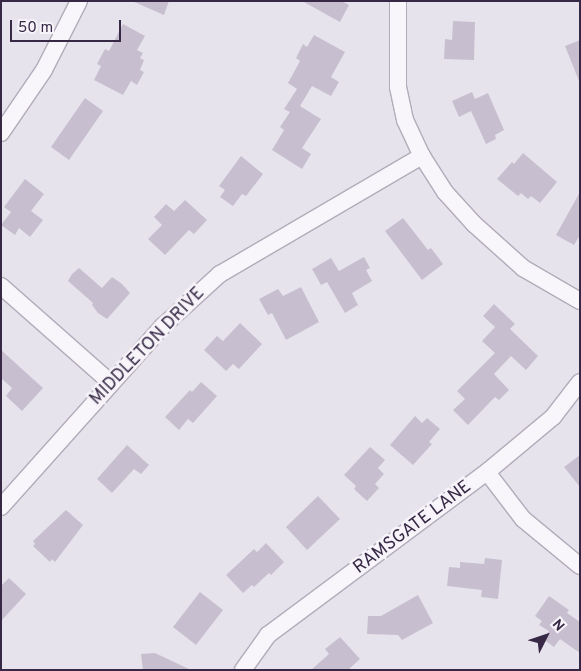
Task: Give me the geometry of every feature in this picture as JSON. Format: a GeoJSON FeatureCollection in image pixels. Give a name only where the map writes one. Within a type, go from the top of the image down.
{"type":"FeatureCollection","features":[{"type":"Feature","properties":{"kind":"street"},"geometry":{"type":"LineString","coordinates":[[1,133],[44,70],[79,1]]}},
{"type":"Feature","properties":{"kind":"street"},"geometry":{"type":"LineString","coordinates":[[398,1],[398,87],[405,120],[422,156],[446,192],[474,224],[522,268],[580,301]]}},
{"type":"Feature","properties":{"kind":"street","name":"MIDDLETON DRIVE"},"geometry":{"type":"LineString","coordinates":[[1,507],[163,326],[220,274],[422,156]]}},
{"type":"Feature","properties":{"kind":"street"},"geometry":{"type":"LineString","coordinates":[[1,286],[112,383]]}},
{"type":"Feature","properties":{"kind":"street","name":"RAMSGATE LANE"},"geometry":{"type":"LineString","coordinates":[[243,670],[268,635],[487,472],[553,417],[580,382]]}},
{"type":"Feature","properties":{"kind":"street"},"geometry":{"type":"LineString","coordinates":[[487,472],[523,519],[580,566]]}},
{"type":"Feature","properties":{"kind":"building"},"geometry":{"type":"Polygon","coordinates":[[[132,1],[169,1],[164,15],[132,1]]]}},
{"type":"Feature","properties":{"kind":"building"},"geometry":{"type":"Polygon","coordinates":[[[302,1],[342,1],[349,5],[340,22],[302,1]]]}},
{"type":"Feature","properties":{"kind":"building"},"geometry":{"type":"Polygon","coordinates":[[[453,21],[475,22],[474,60],[444,59],[445,39],[452,40],[453,21]]]}},
{"type":"Feature","properties":{"kind":"building"},"geometry":{"type":"Polygon","coordinates":[[[123,24],[145,36],[137,50],[143,53],[140,58],[144,60],[140,70],[144,72],[137,85],[131,81],[123,95],[94,80],[101,66],[97,64],[105,49],[109,51],[123,24]]]}},
{"type":"Feature","properties":{"kind":"building"},"geometry":{"type":"Polygon","coordinates":[[[314,35],[345,52],[331,77],[339,82],[331,96],[312,86],[300,106],[321,119],[302,148],[311,154],[302,169],[272,150],[284,130],[280,127],[290,112],[284,109],[297,89],[288,83],[300,61],[296,58],[303,44],[307,47],[314,35]]]}},
{"type":"Feature","properties":{"kind":"building"},"geometry":{"type":"Polygon","coordinates":[[[580,40],[580,81],[579,81],[565,46],[580,40]]]}},
{"type":"Feature","properties":{"kind":"building"},"geometry":{"type":"Polygon","coordinates":[[[472,92],[475,99],[488,93],[504,130],[495,135],[496,139],[486,144],[471,111],[459,117],[452,101],[472,92]]]}},
{"type":"Feature","properties":{"kind":"building"},"geometry":{"type":"Polygon","coordinates":[[[85,98],[103,111],[69,160],[51,147],[85,98]]]}},
{"type":"Feature","properties":{"kind":"building"},"geometry":{"type":"Polygon","coordinates":[[[523,153],[557,182],[540,203],[531,196],[528,199],[521,193],[518,196],[497,179],[523,153]]]}},
{"type":"Feature","properties":{"kind":"building"},"geometry":{"type":"Polygon","coordinates":[[[241,156],[263,174],[246,196],[242,194],[233,206],[220,197],[225,190],[219,186],[241,156]]]}},
{"type":"Feature","properties":{"kind":"building"},"geometry":{"type":"Polygon","coordinates":[[[25,179],[44,194],[31,211],[43,220],[30,237],[19,228],[15,235],[1,225],[11,212],[4,207],[25,179]]]}},
{"type":"Feature","properties":{"kind":"building"},"geometry":{"type":"Polygon","coordinates":[[[580,192],[580,235],[574,245],[556,235],[580,192]]]}},
{"type":"Feature","properties":{"kind":"building"},"geometry":{"type":"Polygon","coordinates":[[[185,200],[207,220],[194,234],[189,230],[165,255],[148,239],[162,225],[154,217],[166,204],[174,211],[185,200]]]}},
{"type":"Feature","properties":{"kind":"building"},"geometry":{"type":"Polygon","coordinates":[[[403,218],[428,250],[431,248],[443,264],[422,280],[385,231],[403,218]]]}},
{"type":"Feature","properties":{"kind":"building"},"geometry":{"type":"Polygon","coordinates":[[[364,257],[370,268],[366,270],[372,281],[352,293],[358,305],[345,313],[327,282],[321,285],[312,269],[331,258],[339,271],[364,257]]]}},
{"type":"Feature","properties":{"kind":"building"},"geometry":{"type":"Polygon","coordinates":[[[79,268],[102,288],[112,277],[130,293],[107,319],[98,313],[92,305],[93,303],[68,281],[79,268]]]}},
{"type":"Feature","properties":{"kind":"building"},"geometry":{"type":"Polygon","coordinates":[[[301,287],[319,322],[286,340],[272,313],[268,315],[259,299],[278,289],[283,296],[301,287]]]}},
{"type":"Feature","properties":{"kind":"building"},"geometry":{"type":"Polygon","coordinates":[[[494,304],[515,324],[510,329],[538,356],[526,370],[511,356],[494,374],[509,390],[499,400],[495,397],[468,425],[453,410],[465,399],[457,391],[495,353],[482,341],[495,327],[483,316],[494,304]]]}},
{"type":"Feature","properties":{"kind":"building"},"geometry":{"type":"Polygon","coordinates":[[[240,323],[262,344],[239,369],[233,364],[226,371],[204,350],[217,336],[223,341],[240,323]]]}},
{"type":"Feature","properties":{"kind":"building"},"geometry":{"type":"Polygon","coordinates":[[[1,350],[43,388],[22,411],[6,396],[12,388],[1,378],[1,350]]]}},
{"type":"Feature","properties":{"kind":"building"},"geometry":{"type":"Polygon","coordinates":[[[201,382],[217,396],[193,423],[188,419],[179,430],[165,417],[190,390],[192,392],[201,382]]]}},
{"type":"Feature","properties":{"kind":"building"},"geometry":{"type":"Polygon","coordinates":[[[415,416],[422,423],[427,418],[440,429],[429,442],[432,444],[413,465],[390,445],[415,416]]]}},
{"type":"Feature","properties":{"kind":"building"},"geometry":{"type":"Polygon","coordinates":[[[127,445],[149,465],[141,474],[134,469],[112,493],[97,479],[127,445]]]}},
{"type":"Feature","properties":{"kind":"building"},"geometry":{"type":"Polygon","coordinates":[[[370,447],[385,460],[378,468],[384,474],[375,484],[379,488],[367,501],[354,489],[356,486],[344,475],[370,447]]]}},
{"type":"Feature","properties":{"kind":"building"},"geometry":{"type":"Polygon","coordinates":[[[580,455],[580,487],[564,467],[580,455]]]}},
{"type":"Feature","properties":{"kind":"building"},"geometry":{"type":"Polygon","coordinates":[[[318,496],[340,519],[307,550],[286,527],[318,496]]]}},
{"type":"Feature","properties":{"kind":"building"},"geometry":{"type":"Polygon","coordinates":[[[66,510],[83,525],[55,562],[52,559],[50,562],[33,546],[35,544],[33,541],[66,510]]]}},
{"type":"Feature","properties":{"kind":"building"},"geometry":{"type":"Polygon","coordinates":[[[266,543],[284,562],[271,575],[269,573],[254,587],[252,585],[243,593],[226,575],[254,549],[257,552],[266,543]]]}},
{"type":"Feature","properties":{"kind":"building"},"geometry":{"type":"Polygon","coordinates":[[[485,558],[502,560],[498,599],[481,597],[482,590],[447,586],[449,567],[460,568],[460,562],[484,564],[485,558]]]}},
{"type":"Feature","properties":{"kind":"building"},"geometry":{"type":"Polygon","coordinates":[[[9,578],[26,594],[1,621],[1,586],[9,578]]]}},
{"type":"Feature","properties":{"kind":"building"},"geometry":{"type":"Polygon","coordinates":[[[200,592],[223,610],[196,645],[173,627],[200,592]]]}},
{"type":"Feature","properties":{"kind":"building"},"geometry":{"type":"Polygon","coordinates":[[[418,595],[433,623],[402,640],[398,635],[367,634],[368,616],[381,616],[418,595]]]}},
{"type":"Feature","properties":{"kind":"building"},"geometry":{"type":"Polygon","coordinates":[[[549,596],[569,610],[567,613],[580,622],[580,653],[560,639],[554,647],[543,639],[549,631],[539,625],[542,621],[535,616],[549,596]]]}},
{"type":"Feature","properties":{"kind":"building"},"geometry":{"type":"Polygon","coordinates":[[[340,637],[360,659],[348,670],[311,670],[329,654],[325,649],[340,637]]]}},
{"type":"Feature","properties":{"kind":"building"},"geometry":{"type":"Polygon","coordinates":[[[155,653],[191,670],[143,670],[141,654],[155,653]]]}}]}
